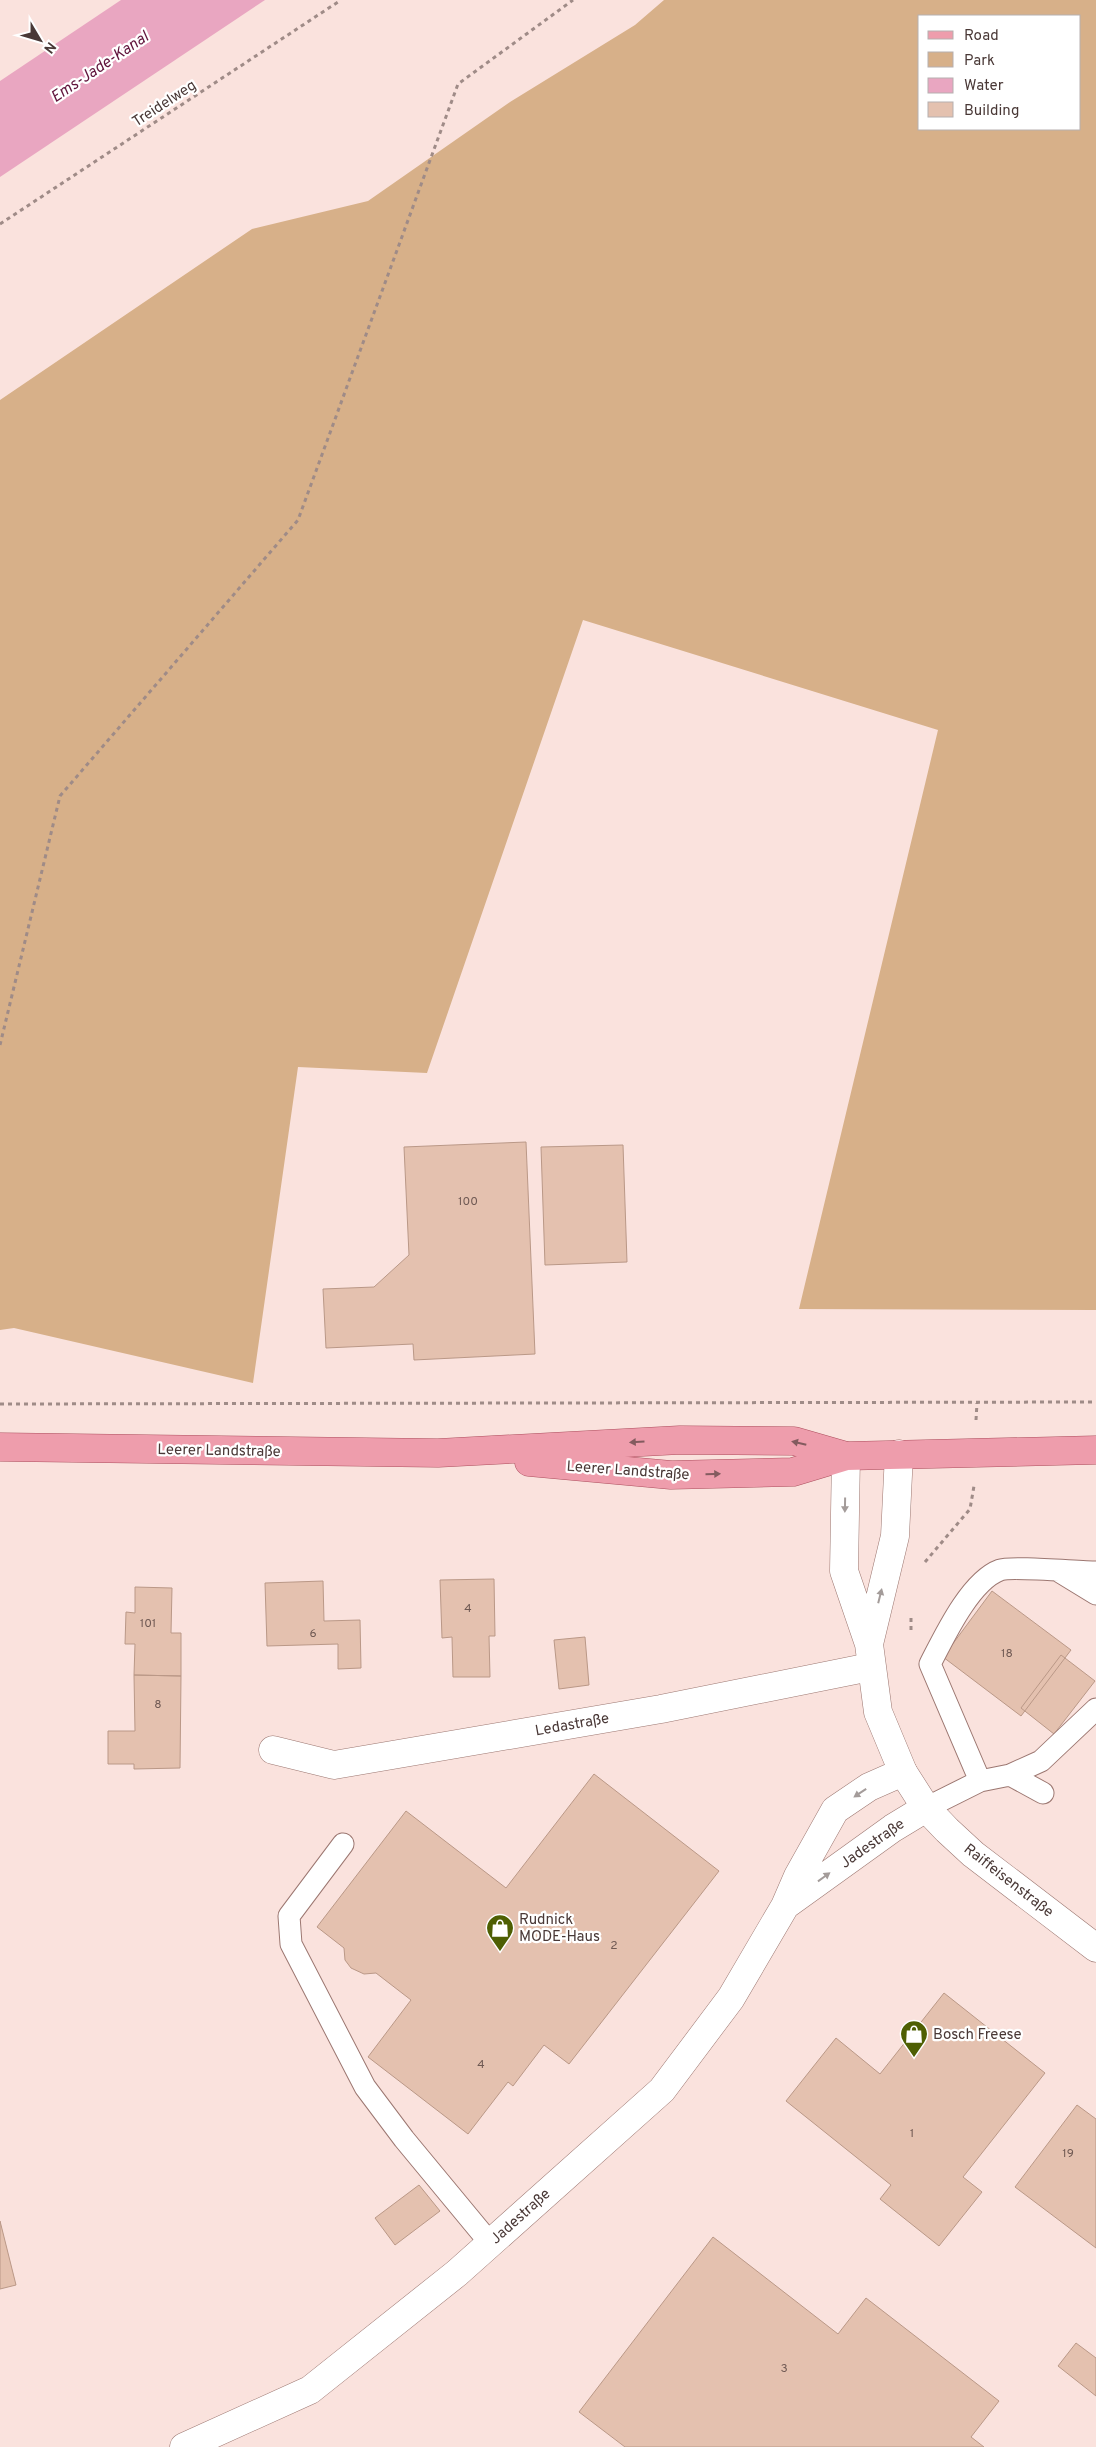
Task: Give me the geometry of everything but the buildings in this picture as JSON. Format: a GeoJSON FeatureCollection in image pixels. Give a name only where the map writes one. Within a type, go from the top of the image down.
{"type":"FeatureCollection","features":[{"type":"Feature","properties":{"kind":"main road","name":"Leerer Landstraße"},"geometry":{"type":"LineString","coordinates":[[0,1448],[438,1453],[680,1440],[794,1441],[846,1456]]}},
{"type":"Feature","properties":{"kind":"main road","name":"Leerer Landstraße"},"geometry":{"type":"LineString","coordinates":[[438,1453],[671,1475],[793,1472],[846,1456],[1096,1450]]}},
{"type":"Feature","properties":{"kind":"street"},"geometry":{"type":"LineString","coordinates":[[869,1655],[894,1536],[899,1454]]}},
{"type":"Feature","properties":{"kind":"street"},"geometry":{"type":"LineString","coordinates":[[846,1456],[844,1572],[869,1655],[878,1712],[903,1772],[926,1808]]}},
{"type":"Feature","properties":{"kind":"street","name":"Ledastraße"},"geometry":{"type":"LineString","coordinates":[[273,1750],[334,1765],[662,1709],[869,1655]]}},
{"type":"Feature","properties":{"kind":"street","name":"Jadestraße"},"geometry":{"type":"LineString","coordinates":[[184,2447],[310,2390],[457,2273],[662,2090],[731,1998],[785,1906],[798,1876],[835,1810],[869,1787],[903,1772]]}},
{"type":"Feature","properties":{"kind":"street","name":"Jadestraße"},"geometry":{"type":"LineString","coordinates":[[785,1906],[893,1828],[926,1808]]}},
{"type":"Feature","properties":{"kind":"street","name":"Raiffeisenstraße"},"geometry":{"type":"LineString","coordinates":[[926,1808],[973,1854],[1096,1948]]}},
{"type":"Feature","properties":{"kind":"lane"},"geometry":{"type":"LineString","coordinates":[[980,1781],[930,1664],[958,1612],[986,1578],[1001,1569],[1096,1572]]}},
{"type":"Feature","properties":{"kind":"lane"},"geometry":{"type":"LineString","coordinates":[[1057,1571],[1096,1594]]}},
{"type":"Feature","properties":{"kind":"lane"},"geometry":{"type":"LineString","coordinates":[[926,1808],[980,1781],[1010,1775],[1041,1761],[1096,1709]]}},
{"type":"Feature","properties":{"kind":"lane"},"geometry":{"type":"LineString","coordinates":[[1010,1775],[1043,1793]]}},
{"type":"Feature","properties":{"kind":"lane"},"geometry":{"type":"LineString","coordinates":[[342,1844],[289,1916],[291,1944],[365,2088],[404,2139],[490,2243]]}},
{"type":"Feature","properties":{"kind":"path","name":"Treidelweg"},"geometry":{"type":"LineString","coordinates":[[0,224],[341,0]]}},
{"type":"Feature","properties":{"kind":"path"},"geometry":{"type":"LineString","coordinates":[[0,1045],[60,796],[298,520],[458,84],[573,0]]}},
{"type":"Feature","properties":{"kind":"path"},"geometry":{"type":"LineString","coordinates":[[0,1404],[1096,1402]]}},
{"type":"Feature","properties":{"kind":"green space"},"geometry":{"type":"Polygon","coordinates":[[[664,0],[1096,0],[1096,1310],[799,1309],[938,730],[583,620],[427,1073],[298,1067],[253,1383],[14,1328],[0,1330],[0,400],[252,229],[368,201],[510,102],[635,25],[664,0]]]}},
{"type":"Feature","properties":{"kind":"water","name":"Ems-Jade-Kanal"},"geometry":{"type":"Polygon","coordinates":[[[121,0],[265,0],[0,177],[0,81],[121,0]]]}},
{"type":"Feature","properties":{"kind":"place","name":"Rudnick MODE-Haus"},"geometry":{"type":"Point","coordinates":[500,1952]}},
{"type":"Feature","properties":{"kind":"place","name":"Bosch Freese"},"geometry":{"type":"Point","coordinates":[914,2058]}}]}
